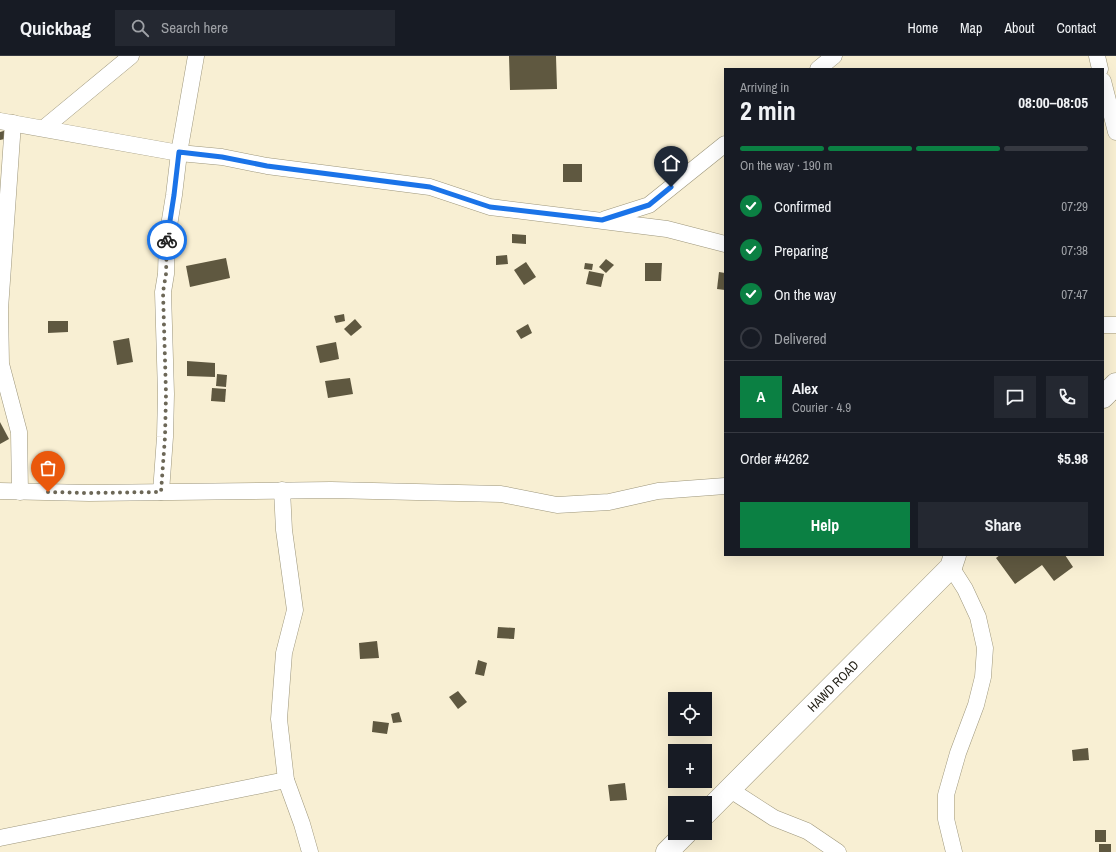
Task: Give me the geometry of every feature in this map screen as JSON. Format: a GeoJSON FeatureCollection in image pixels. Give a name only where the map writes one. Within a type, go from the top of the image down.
{"type":"FeatureCollection","features":[{"type":"Feature","properties":{"kind":"main road","name":"HAWD ROAD"},"geometry":{"type":"LineString","coordinates":[[712,807],[953,561]]}},
{"type":"Feature","properties":{"kind":"main road"},"geometry":{"type":"LineString","coordinates":[[667,852],[679,840]]}},
{"type":"Feature","properties":{"kind":"street"},"geometry":{"type":"LineString","coordinates":[[44,128],[131,56]]}},
{"type":"Feature","properties":{"kind":"street"},"geometry":{"type":"LineString","coordinates":[[161,492],[166,394],[163,292],[166,274],[167,238],[179,152],[196,56]]}},
{"type":"Feature","properties":{"kind":"street"},"geometry":{"type":"LineString","coordinates":[[819,68],[834,56]]}},
{"type":"Feature","properties":{"kind":"street"},"geometry":{"type":"LineString","coordinates":[[1104,79],[1116,132]]}},
{"type":"Feature","properties":{"kind":"street"},"geometry":{"type":"LineString","coordinates":[[20,492],[19,432],[1,364],[0,309],[7,122],[179,152],[222,157],[267,166],[430,187],[490,207],[667,229],[724,244]]}},
{"type":"Feature","properties":{"kind":"street"},"geometry":{"type":"LineString","coordinates":[[602,220],[649,205],[724,145]]}},
{"type":"Feature","properties":{"kind":"street"},"geometry":{"type":"LineString","coordinates":[[1104,325],[1116,325]]}},
{"type":"Feature","properties":{"kind":"street"},"geometry":{"type":"LineString","coordinates":[[0,491],[89,493],[331,490],[501,494],[557,505],[609,502],[658,492],[724,486]]}},
{"type":"Feature","properties":{"kind":"street"},"geometry":{"type":"LineString","coordinates":[[282,490],[284,530],[295,610],[284,653],[279,719],[286,780],[302,824],[310,852]]}},
{"type":"Feature","properties":{"kind":"street"},"geometry":{"type":"LineString","coordinates":[[953,561],[978,617],[985,648],[982,684],[976,705],[958,753],[946,795],[946,819],[954,852]]}},
{"type":"Feature","properties":{"kind":"street"},"geometry":{"type":"LineString","coordinates":[[0,838],[286,780]]}},
{"type":"Feature","properties":{"kind":"street"},"geometry":{"type":"LineString","coordinates":[[729,789],[774,818],[807,831],[838,852]]}},
{"type":"Feature","properties":{"kind":"building"},"geometry":{"type":"Polygon","coordinates":[[[509,56],[556,56],[557,89],[510,90],[509,56]]]}},
{"type":"Feature","properties":{"kind":"building"},"geometry":{"type":"Polygon","coordinates":[[[7,130],[9,138],[0,140],[0,132],[7,130]]]}},
{"type":"Feature","properties":{"kind":"building"},"geometry":{"type":"Polygon","coordinates":[[[563,164],[582,164],[582,182],[563,182],[563,164]]]}},
{"type":"Feature","properties":{"kind":"building"},"geometry":{"type":"Polygon","coordinates":[[[512,234],[526,235],[526,244],[512,243],[512,234]]]}},
{"type":"Feature","properties":{"kind":"building"},"geometry":{"type":"Polygon","coordinates":[[[507,255],[508,264],[496,265],[496,256],[507,255]]]}},
{"type":"Feature","properties":{"kind":"building"},"geometry":{"type":"Polygon","coordinates":[[[226,258],[230,278],[190,287],[186,266],[226,258]]]}},
{"type":"Feature","properties":{"kind":"building"},"geometry":{"type":"Polygon","coordinates":[[[606,259],[614,265],[606,273],[599,267],[606,259]]]}},
{"type":"Feature","properties":{"kind":"building"},"geometry":{"type":"Polygon","coordinates":[[[526,262],[536,277],[524,285],[514,270],[526,262]]]}},
{"type":"Feature","properties":{"kind":"building"},"geometry":{"type":"Polygon","coordinates":[[[585,263],[593,264],[592,270],[584,269],[585,263]]]}},
{"type":"Feature","properties":{"kind":"building"},"geometry":{"type":"Polygon","coordinates":[[[645,263],[662,263],[661,281],[645,281],[645,263]]]}},
{"type":"Feature","properties":{"kind":"building"},"geometry":{"type":"Polygon","coordinates":[[[589,271],[604,274],[601,287],[586,284],[589,271]]]}},
{"type":"Feature","properties":{"kind":"building"},"geometry":{"type":"Polygon","coordinates":[[[719,272],[724,273],[724,290],[717,289],[719,272]]]}},
{"type":"Feature","properties":{"kind":"building"},"geometry":{"type":"Polygon","coordinates":[[[344,314],[345,321],[336,323],[334,316],[344,314]]]}},
{"type":"Feature","properties":{"kind":"building"},"geometry":{"type":"Polygon","coordinates":[[[355,319],[362,327],[351,336],[344,329],[355,319]]]}},
{"type":"Feature","properties":{"kind":"building"},"geometry":{"type":"Polygon","coordinates":[[[48,321],[68,321],[68,332],[48,333],[48,321]]]}},
{"type":"Feature","properties":{"kind":"building"},"geometry":{"type":"Polygon","coordinates":[[[528,324],[532,333],[521,339],[516,331],[528,324]]]}},
{"type":"Feature","properties":{"kind":"building"},"geometry":{"type":"Polygon","coordinates":[[[129,338],[133,362],[117,365],[113,341],[129,338]]]}},
{"type":"Feature","properties":{"kind":"building"},"geometry":{"type":"Polygon","coordinates":[[[336,342],[339,359],[320,363],[316,346],[336,342]]]}},
{"type":"Feature","properties":{"kind":"building"},"geometry":{"type":"Polygon","coordinates":[[[187,361],[215,363],[215,377],[187,376],[187,361]]]}},
{"type":"Feature","properties":{"kind":"building"},"geometry":{"type":"Polygon","coordinates":[[[217,374],[227,375],[226,387],[216,386],[217,374]]]}},
{"type":"Feature","properties":{"kind":"building"},"geometry":{"type":"Polygon","coordinates":[[[350,378],[353,394],[328,398],[325,381],[350,378]]]}},
{"type":"Feature","properties":{"kind":"building"},"geometry":{"type":"Polygon","coordinates":[[[212,388],[226,389],[225,402],[211,401],[212,388]]]}},
{"type":"Feature","properties":{"kind":"building"},"geometry":{"type":"Polygon","coordinates":[[[0,422],[9,439],[0,444],[0,422]]]}},
{"type":"Feature","properties":{"kind":"building"},"geometry":{"type":"Polygon","coordinates":[[[999,556],[1066,556],[1073,567],[1054,581],[1042,565],[1015,584],[996,558],[999,556]]]}},
{"type":"Feature","properties":{"kind":"building"},"geometry":{"type":"Polygon","coordinates":[[[498,627],[515,628],[514,639],[497,638],[498,627]]]}},
{"type":"Feature","properties":{"kind":"building"},"geometry":{"type":"Polygon","coordinates":[[[377,641],[379,658],[360,659],[359,643],[377,641]]]}},
{"type":"Feature","properties":{"kind":"building"},"geometry":{"type":"Polygon","coordinates":[[[478,660],[487,663],[484,676],[475,674],[478,660]]]}},
{"type":"Feature","properties":{"kind":"building"},"geometry":{"type":"Polygon","coordinates":[[[458,691],[467,702],[458,709],[449,697],[458,691]]]}},
{"type":"Feature","properties":{"kind":"building"},"geometry":{"type":"Polygon","coordinates":[[[399,712],[402,722],[393,723],[391,714],[399,712]]]}},
{"type":"Feature","properties":{"kind":"building"},"geometry":{"type":"Polygon","coordinates":[[[373,721],[389,723],[387,734],[372,732],[373,721]]]}},
{"type":"Feature","properties":{"kind":"building"},"geometry":{"type":"Polygon","coordinates":[[[1088,748],[1089,760],[1073,761],[1072,750],[1088,748]]]}},
{"type":"Feature","properties":{"kind":"building"},"geometry":{"type":"Polygon","coordinates":[[[625,783],[627,800],[610,801],[608,785],[625,783]]]}},
{"type":"Feature","properties":{"kind":"building"},"geometry":{"type":"Polygon","coordinates":[[[1095,830],[1106,830],[1106,842],[1095,842],[1095,830]]]}},
{"type":"Feature","properties":{"kind":"building"},"geometry":{"type":"Polygon","coordinates":[[[1099,844],[1111,844],[1111,852],[1099,852],[1099,844]]]}},
{"type":"Feature","properties":{"kind":"way so far"},"geometry":{"type":"LineString","coordinates":[[48,492],[161,492],[166,394],[163,292],[166,274],[167,240]]}},
{"type":"Feature","properties":{"kind":"route"},"geometry":{"type":"LineString","coordinates":[[167,240],[179,152],[222,157],[267,166],[430,187],[490,207],[602,220],[649,205],[671,187]]}}]}
